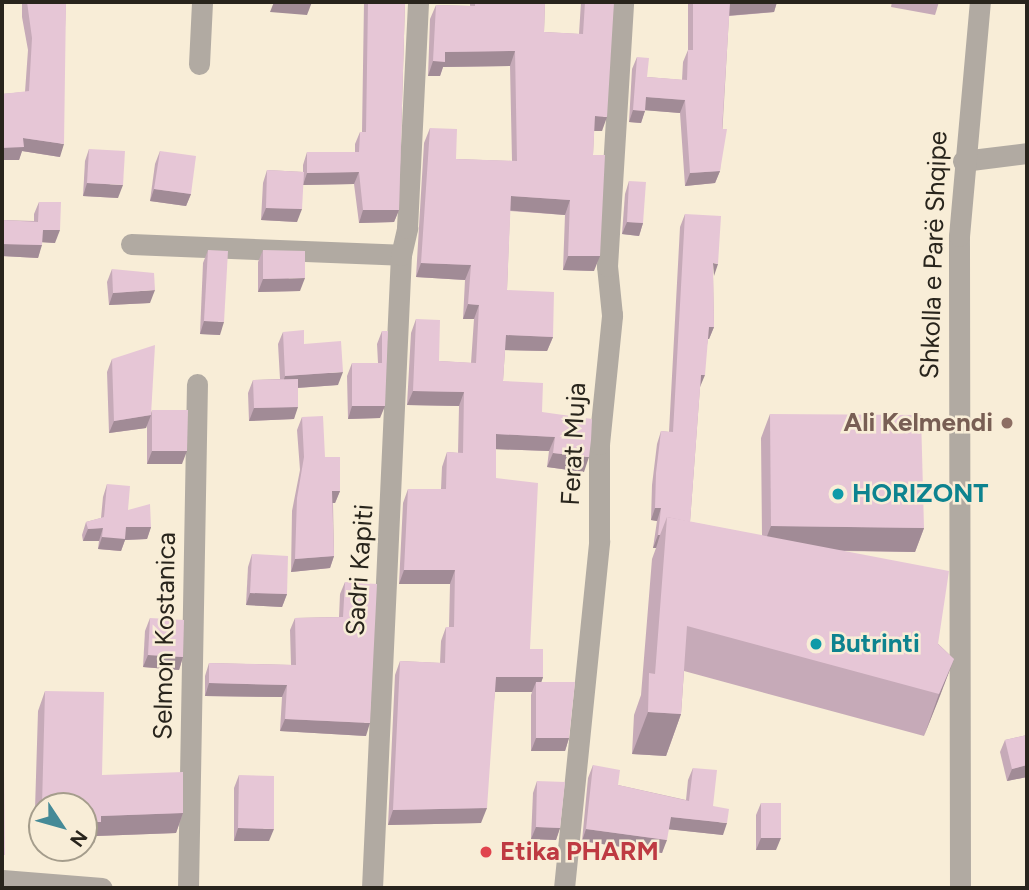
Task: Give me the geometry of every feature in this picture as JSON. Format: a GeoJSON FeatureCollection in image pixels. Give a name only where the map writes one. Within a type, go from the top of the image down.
{"type":"FeatureCollection","features":[{"type":"Feature","properties":{"kind":"street"},"geometry":{"type":"LineString","coordinates":[[199,64],[202,2]]}},
{"type":"Feature","properties":{"kind":"street","name":"Sadri Kapiti"},"geometry":{"type":"LineString","coordinates":[[372,888],[401,255],[407,229],[418,2]]}},
{"type":"Feature","properties":{"kind":"street","name":"Ferat Muja"},"geometry":{"type":"LineString","coordinates":[[564,888],[598,541],[599,444],[612,315],[607,266],[623,2]]}},
{"type":"Feature","properties":{"kind":"street","name":"Shkolla e Parë Shqipe"},"geometry":{"type":"LineString","coordinates":[[960,888],[956,347],[963,161],[980,2]]}},
{"type":"Feature","properties":{"kind":"street"},"geometry":{"type":"LineString","coordinates":[[963,161],[1027,153]]}},
{"type":"Feature","properties":{"kind":"street"},"geometry":{"type":"LineString","coordinates":[[131,244],[401,255]]}},
{"type":"Feature","properties":{"kind":"street","name":"Selmon Kostanica"},"geometry":{"type":"LineString","coordinates":[[188,888],[197,384]]}},
{"type":"Feature","properties":{"kind":"street"},"geometry":{"type":"LineString","coordinates":[[932,589],[959,593]]}},
{"type":"Feature","properties":{"kind":"street"},"geometry":{"type":"LineString","coordinates":[[2,880],[102,888]]}},
{"type":"Feature","properties":{"kind":"building"},"geometry":{"type":"Polygon","coordinates":[[[27,2],[66,2],[64,144],[23,138],[24,147],[2,148],[2,94],[29,91],[32,38],[27,2]]]}},
{"type":"Feature","properties":{"kind":"building"},"geometry":{"type":"Polygon","coordinates":[[[368,2],[405,2],[399,210],[363,210],[359,172],[307,173],[307,152],[359,152],[360,132],[366,132],[368,2]]]}},
{"type":"Feature","properties":{"kind":"building"},"geometry":{"type":"Polygon","coordinates":[[[475,2],[545,2],[544,32],[583,34],[585,2],[614,2],[607,117],[595,116],[593,155],[605,155],[600,256],[568,256],[570,200],[511,196],[507,290],[554,292],[553,337],[506,335],[503,381],[543,383],[542,412],[592,419],[591,440],[589,457],[553,453],[555,437],[496,434],[496,478],[538,483],[530,649],[543,649],[543,677],[496,677],[487,808],[393,810],[400,661],[445,663],[446,627],[454,627],[455,570],[404,570],[408,489],[446,489],[447,452],[463,453],[464,392],[413,391],[416,319],[440,320],[439,361],[476,363],[479,305],[468,304],[471,265],[421,263],[430,128],[457,129],[456,159],[517,161],[515,51],[445,52],[445,62],[433,61],[436,5],[475,6],[475,2]]]}},
{"type":"Feature","properties":{"kind":"building"},"geometry":{"type":"Polygon","coordinates":[[[693,2],[751,2],[730,3],[722,129],[727,129],[720,171],[690,173],[685,100],[646,97],[645,111],[633,110],[637,57],[649,58],[647,77],[687,80],[688,50],[693,50],[693,2]]]}},
{"type":"Feature","properties":{"kind":"building"},"geometry":{"type":"Polygon","coordinates":[[[89,149],[125,151],[123,185],[87,183],[89,149]]]}},
{"type":"Feature","properties":{"kind":"building"},"geometry":{"type":"Polygon","coordinates":[[[160,151],[196,156],[191,194],[154,189],[160,151]]]}},
{"type":"Feature","properties":{"kind":"building"},"geometry":{"type":"Polygon","coordinates":[[[267,170],[304,172],[302,209],[266,208],[267,170]]]}},
{"type":"Feature","properties":{"kind":"building"},"geometry":{"type":"Polygon","coordinates":[[[629,181],[646,182],[643,223],[627,222],[629,181]]]}},
{"type":"Feature","properties":{"kind":"building"},"geometry":{"type":"Polygon","coordinates":[[[39,202],[61,202],[60,230],[43,230],[42,245],[2,244],[2,220],[38,222],[39,202]]]}},
{"type":"Feature","properties":{"kind":"building"},"geometry":{"type":"Polygon","coordinates":[[[685,214],[721,216],[718,264],[713,263],[714,327],[709,327],[705,375],[701,375],[690,522],[667,517],[658,535],[661,508],[655,508],[656,473],[661,431],[673,432],[685,214]]]}},
{"type":"Feature","properties":{"kind":"building"},"geometry":{"type":"Polygon","coordinates":[[[208,250],[228,251],[224,322],[204,321],[208,250]]]}},
{"type":"Feature","properties":{"kind":"building"},"geometry":{"type":"Polygon","coordinates":[[[263,250],[305,251],[305,278],[263,279],[263,250]]]}},
{"type":"Feature","properties":{"kind":"building"},"geometry":{"type":"Polygon","coordinates":[[[112,269],[154,273],[155,290],[113,293],[112,269]]]}},
{"type":"Feature","properties":{"kind":"building"},"geometry":{"type":"Polygon","coordinates":[[[304,330],[304,344],[341,341],[343,372],[285,376],[283,332],[304,330]]]}},
{"type":"Feature","properties":{"kind":"building"},"geometry":{"type":"Polygon","coordinates":[[[382,331],[388,331],[385,406],[352,406],[352,363],[382,363],[382,331]]]}},
{"type":"Feature","properties":{"kind":"building"},"geometry":{"type":"Polygon","coordinates":[[[155,345],[151,415],[114,421],[112,359],[155,345]]]}},
{"type":"Feature","properties":{"kind":"building"},"geometry":{"type":"Polygon","coordinates":[[[298,379],[298,407],[254,408],[253,380],[298,379]]]}},
{"type":"Feature","properties":{"kind":"building"},"geometry":{"type":"Polygon","coordinates":[[[152,410],[188,410],[187,451],[152,451],[152,410]]]}},
{"type":"Feature","properties":{"kind":"building","name":"HORIZONT"},"geometry":{"type":"Polygon","coordinates":[[[770,414],[921,415],[924,528],[771,526],[770,414]]]}},
{"type":"Feature","properties":{"kind":"building"},"geometry":{"type":"Polygon","coordinates":[[[323,416],[325,457],[340,457],[340,491],[332,491],[334,556],[295,559],[297,498],[304,457],[302,417],[323,416]]]}},
{"type":"Feature","properties":{"kind":"building"},"geometry":{"type":"Polygon","coordinates":[[[107,484],[130,486],[128,510],[150,504],[151,527],[126,527],[125,539],[102,537],[103,528],[88,529],[86,522],[104,517],[107,484]]]}},
{"type":"Feature","properties":{"kind":"building"},"geometry":{"type":"Polygon","coordinates":[[[667,517],[949,571],[938,644],[954,659],[939,694],[687,626],[681,714],[648,712],[649,673],[655,674],[667,517]]]}},
{"type":"Feature","properties":{"kind":"building"},"geometry":{"type":"Polygon","coordinates":[[[252,554],[288,556],[287,594],[250,593],[252,554]]]}},
{"type":"Feature","properties":{"kind":"building"},"geometry":{"type":"Polygon","coordinates":[[[345,582],[377,584],[370,723],[285,719],[287,685],[209,683],[209,663],[296,665],[295,618],[343,617],[345,582]]]}},
{"type":"Feature","properties":{"kind":"building"},"geometry":{"type":"Polygon","coordinates":[[[150,618],[184,620],[183,657],[148,655],[150,618]]]}},
{"type":"Feature","properties":{"kind":"building"},"geometry":{"type":"Polygon","coordinates":[[[536,682],[575,682],[569,738],[536,738],[536,682]]]}},
{"type":"Feature","properties":{"kind":"building"},"geometry":{"type":"Polygon","coordinates":[[[45,691],[104,692],[102,775],[183,772],[183,813],[101,816],[101,822],[98,822],[98,792],[42,792],[45,691]]]}},
{"type":"Feature","properties":{"kind":"building"},"geometry":{"type":"Polygon","coordinates":[[[1027,735],[1027,765],[1012,769],[1005,740],[1027,735]]]}},
{"type":"Feature","properties":{"kind":"building"},"geometry":{"type":"Polygon","coordinates":[[[593,765],[620,770],[618,785],[689,801],[693,768],[717,770],[713,806],[729,809],[727,823],[671,817],[667,840],[586,829],[593,765]]]}},
{"type":"Feature","properties":{"kind":"building"},"geometry":{"type":"Polygon","coordinates":[[[4,770],[5,855],[2,855],[4,770]]]}},
{"type":"Feature","properties":{"kind":"building"},"geometry":{"type":"Polygon","coordinates":[[[239,775],[274,776],[274,829],[238,828],[239,775]]]}},
{"type":"Feature","properties":{"kind":"building"},"geometry":{"type":"Polygon","coordinates":[[[537,781],[565,782],[560,828],[536,827],[537,781]]]}},
{"type":"Feature","properties":{"kind":"building"},"geometry":{"type":"Polygon","coordinates":[[[761,803],[781,803],[781,838],[761,838],[761,803]]]}},
{"type":"Feature","properties":{"kind":"place","name":"Ali Kelmendi"},"geometry":{"type":"Point","coordinates":[1007,423]}},
{"type":"Feature","properties":{"kind":"place","name":"HORIZONT"},"geometry":{"type":"Point","coordinates":[838,494]}},
{"type":"Feature","properties":{"kind":"place","name":"Butrinti"},"geometry":{"type":"Point","coordinates":[816,644]}},
{"type":"Feature","properties":{"kind":"place","name":"Etika PHARM"},"geometry":{"type":"Point","coordinates":[486,852]}}]}
